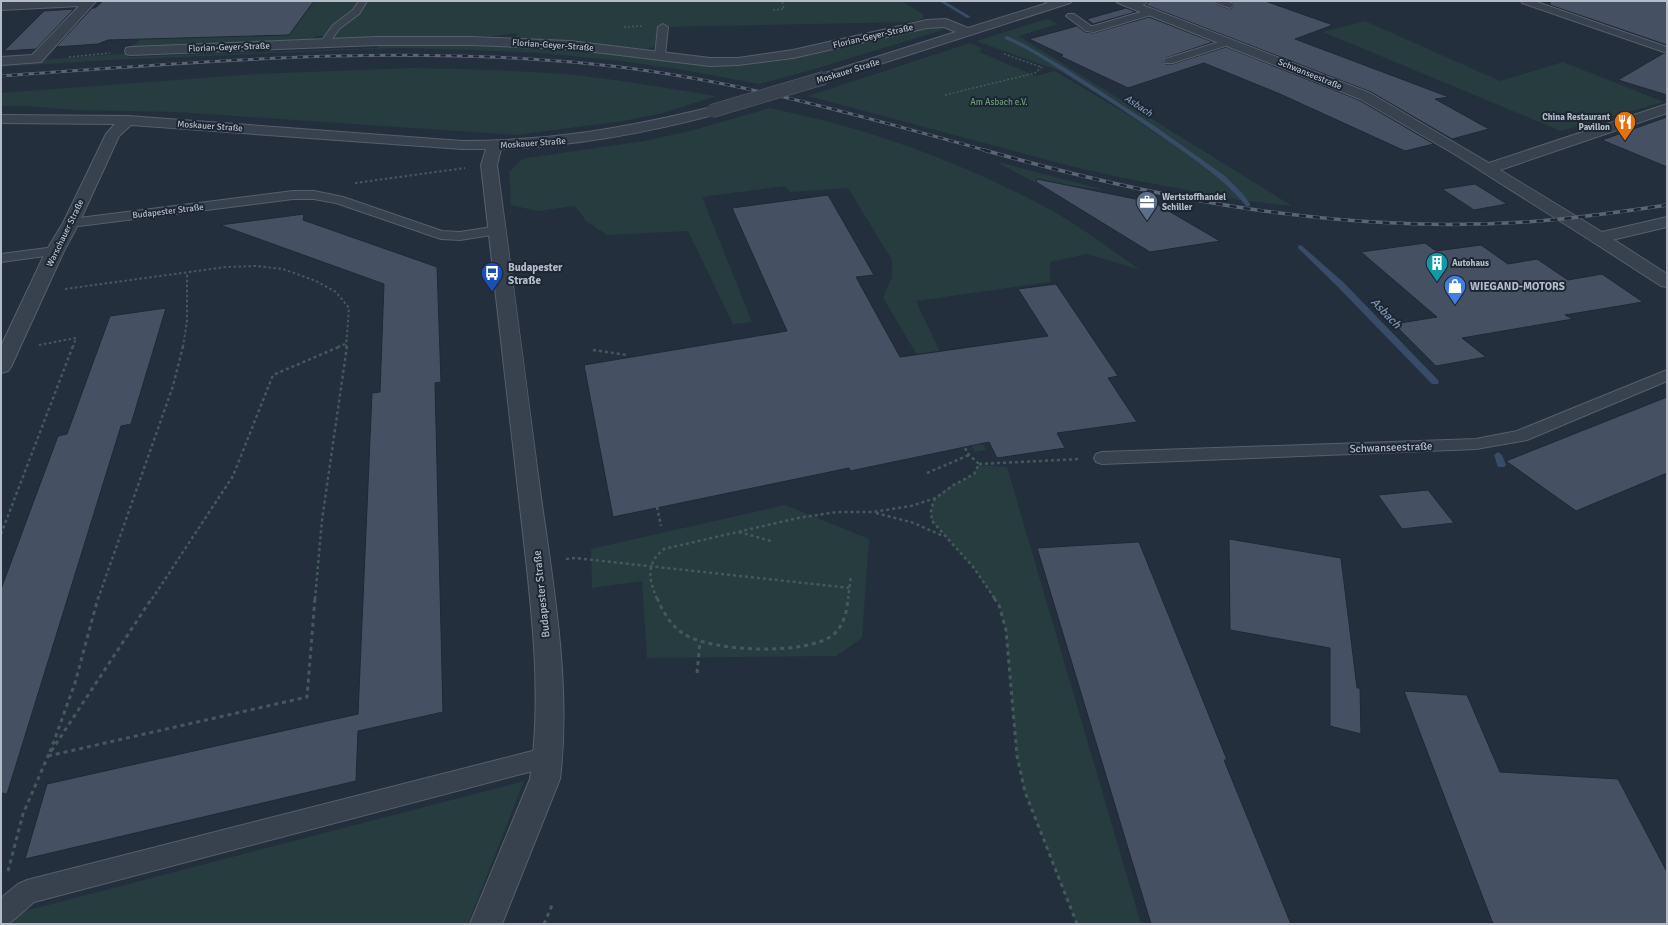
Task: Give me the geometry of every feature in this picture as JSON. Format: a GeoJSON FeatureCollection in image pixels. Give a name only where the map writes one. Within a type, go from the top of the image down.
{"type":"FeatureCollection","features":[{"type":"Feature","properties":{"kind":"street","name":"Moskauer Straße"},"geometry":{"type":"LineString","coordinates":[[1,119],[128,120],[251,128],[462,145],[494,146],[539,144],[601,136],[639,129],[712,111],[968,33],[1048,3],[1066,1]]}},
{"type":"Feature","properties":{"kind":"street"},"geometry":{"type":"LineString","coordinates":[[1,6],[90,2]]}},
{"type":"Feature","properties":{"kind":"street"},"geometry":{"type":"LineString","coordinates":[[1,61],[36,59],[90,2]]}},
{"type":"Feature","properties":{"kind":"street","name":"Schwanseestraße"},"geometry":{"type":"LineString","coordinates":[[1134,4],[1366,96],[1487,168],[1667,282]]}},
{"type":"Feature","properties":{"kind":"street","name":"Florian-Geyer-Straße"},"geometry":{"type":"LineString","coordinates":[[131,51],[377,41],[471,41],[570,45],[710,62],[733,63],[782,57],[927,24],[946,23],[968,33]]}},
{"type":"Feature","properties":{"kind":"street"},"geometry":{"type":"LineString","coordinates":[[1487,168],[1509,162],[1667,108]]}},
{"type":"Feature","properties":{"kind":"street","name":"Warschauer Straße"},"geometry":{"type":"LineString","coordinates":[[4,356],[55,251],[71,223],[113,134],[128,120]]}},
{"type":"Feature","properties":{"kind":"street","name":"Budapester Straße"},"geometry":{"type":"LineString","coordinates":[[486,924],[546,779],[548,757],[548,668],[538,562],[489,165],[494,146]]}},
{"type":"Feature","properties":{"kind":"street"},"geometry":{"type":"LineString","coordinates":[[1599,238],[1667,222]]}},
{"type":"Feature","properties":{"kind":"lane"},"geometry":{"type":"LineString","coordinates":[[325,43],[336,27],[356,12],[363,1]]}},
{"type":"Feature","properties":{"kind":"lane"},"geometry":{"type":"LineString","coordinates":[[1219,1],[1230,5]]}},
{"type":"Feature","properties":{"kind":"lane"},"geometry":{"type":"LineString","coordinates":[[1525,1],[1667,50]]}},
{"type":"Feature","properties":{"kind":"lane"},"geometry":{"type":"LineString","coordinates":[[1071,16],[1089,29],[1094,30],[1134,4]]}},
{"type":"Feature","properties":{"kind":"lane"},"geometry":{"type":"LineString","coordinates":[[660,55],[663,27]]}},
{"type":"Feature","properties":{"kind":"lane"},"geometry":{"type":"LineString","coordinates":[[1169,61],[1228,42]]}},
{"type":"Feature","properties":{"kind":"lane","name":"Budapester Straße"},"geometry":{"type":"LineString","coordinates":[[71,223],[293,195],[314,195],[339,200],[441,235],[460,236],[498,230]]}},
{"type":"Feature","properties":{"kind":"lane"},"geometry":{"type":"LineString","coordinates":[[1,258],[55,251]]}},
{"type":"Feature","properties":{"kind":"lane","name":"Schwanseestraße"},"geometry":{"type":"LineString","coordinates":[[1102,458],[1476,444],[1522,436],[1667,375]]}},
{"type":"Feature","properties":{"kind":"lane"},"geometry":{"type":"LineString","coordinates":[[1,914],[27,892],[548,757]]}},
{"type":"Feature","properties":{"kind":"path"},"geometry":{"type":"LineString","coordinates":[[773,10],[784,9],[782,1]]}},
{"type":"Feature","properties":{"kind":"path"},"geometry":{"type":"LineString","coordinates":[[624,27],[642,26]]}},
{"type":"Feature","properties":{"kind":"path"},"geometry":{"type":"LineString","coordinates":[[945,95],[1035,73],[1042,67],[1004,54]]}},
{"type":"Feature","properties":{"kind":"path"},"geometry":{"type":"LineString","coordinates":[[314,195],[333,186],[454,170]]}},
{"type":"Feature","properties":{"kind":"path"},"geometry":{"type":"LineString","coordinates":[[36,292],[78,288],[226,267],[256,266],[283,269],[316,281],[336,292],[349,308],[347,343],[322,520],[307,697],[48,756]]}},
{"type":"Feature","properties":{"kind":"path"},"geometry":{"type":"LineString","coordinates":[[7,875],[22,814],[48,756],[75,683],[98,598],[173,386],[181,358],[186,321],[188,273]]}},
{"type":"Feature","properties":{"kind":"path"},"geometry":{"type":"LineString","coordinates":[[1,534],[76,338],[4,356]]}},
{"type":"Feature","properties":{"kind":"path"},"geometry":{"type":"LineString","coordinates":[[48,756],[232,476],[273,375],[347,343]]}},
{"type":"Feature","properties":{"kind":"path"},"geometry":{"type":"LineString","coordinates":[[593,350],[627,355]]}},
{"type":"Feature","properties":{"kind":"path"},"geometry":{"type":"LineString","coordinates":[[965,448],[969,455],[979,464],[1102,458]]}},
{"type":"Feature","properties":{"kind":"path"},"geometry":{"type":"LineString","coordinates":[[927,473],[969,455]]}},
{"type":"Feature","properties":{"kind":"path"},"geometry":{"type":"LineString","coordinates":[[979,464],[974,474],[952,486],[936,498],[932,503],[930,512],[932,521],[974,568],[999,605],[1006,630],[1017,756],[1025,792],[1077,924]]}},
{"type":"Feature","properties":{"kind":"path"},"geometry":{"type":"LineString","coordinates":[[851,576],[845,613],[839,629],[829,638],[815,645],[760,649],[723,647],[700,642],[684,635],[665,616],[649,578],[650,567],[656,554],[664,549],[798,518],[838,512],[873,512],[911,506],[936,498]]}},
{"type":"Feature","properties":{"kind":"path"},"geometry":{"type":"LineString","coordinates":[[657,507],[661,526]]}},
{"type":"Feature","properties":{"kind":"path"},"geometry":{"type":"LineString","coordinates":[[873,512],[914,523],[944,536]]}},
{"type":"Feature","properties":{"kind":"path"},"geometry":{"type":"LineString","coordinates":[[738,532],[771,541]]}},
{"type":"Feature","properties":{"kind":"path"},"geometry":{"type":"LineString","coordinates":[[575,558],[850,588]]}},
{"type":"Feature","properties":{"kind":"path"},"geometry":{"type":"LineString","coordinates":[[697,673],[700,642]]}},
{"type":"Feature","properties":{"kind":"path"},"geometry":{"type":"LineString","coordinates":[[544,924],[553,903]]}},
{"type":"Feature","properties":{"kind":"green space"},"geometry":{"type":"Polygon","coordinates":[[[179,1],[901,1],[923,14],[923,19],[908,22],[658,27],[654,47],[647,49],[515,39],[517,33],[493,36],[343,40],[330,36],[315,36],[312,41],[132,47],[179,1]]]}},
{"type":"Feature","properties":{"kind":"green space","name":"Am Asbach e.V."},"geometry":{"type":"Polygon","coordinates":[[[1047,19],[1058,24],[1018,36],[1292,206],[1239,200],[1123,178],[1070,166],[808,96],[970,43],[982,48],[979,52],[1036,76],[1055,71],[1140,122],[1170,145],[1136,118],[1060,71],[976,41],[1047,19]]]}},
{"type":"Feature","properties":{"kind":"green space"},"geometry":{"type":"Polygon","coordinates":[[[1365,21],[1500,81],[1563,62],[1664,102],[1561,131],[1323,32],[1365,21]]]}},
{"type":"Feature","properties":{"kind":"green space"},"geometry":{"type":"Polygon","coordinates":[[[933,26],[943,30],[808,71],[759,84],[678,69],[613,60],[540,53],[400,48],[110,60],[1,67],[1,63],[131,53],[127,57],[377,48],[380,43],[454,43],[566,48],[740,65],[763,63],[810,55],[933,26]]]}},
{"type":"Feature","properties":{"kind":"green space"},"geometry":{"type":"Polygon","coordinates":[[[410,68],[565,74],[622,81],[716,96],[663,113],[623,121],[516,135],[176,112],[75,110],[25,106],[1,106],[1,93],[257,74],[410,68]]]}},
{"type":"Feature","properties":{"kind":"green space"},"geometry":{"type":"Polygon","coordinates":[[[770,108],[826,121],[868,133],[939,158],[985,177],[1059,215],[1140,270],[1087,254],[1050,262],[1050,282],[916,301],[986,450],[975,452],[883,298],[892,277],[892,260],[848,188],[790,192],[785,186],[702,197],[752,322],[733,324],[688,231],[608,235],[587,222],[575,206],[537,211],[511,205],[509,172],[520,161],[527,158],[644,141],[690,131],[770,108]]]}},
{"type":"Feature","properties":{"kind":"green space"},"geometry":{"type":"Polygon","coordinates":[[[998,163],[1109,191],[1067,185],[1051,191],[998,163]]]}},
{"type":"Feature","properties":{"kind":"green space"},"geometry":{"type":"Polygon","coordinates":[[[978,465],[1007,467],[1141,924],[1077,924],[1025,792],[1017,756],[1006,630],[999,605],[974,568],[932,521],[932,506],[938,495],[949,487],[973,475],[978,465]]]}},
{"type":"Feature","properties":{"kind":"green space"},"geometry":{"type":"Polygon","coordinates":[[[785,505],[869,539],[862,638],[836,656],[647,658],[642,581],[592,588],[591,549],[785,505]]]}},
{"type":"Feature","properties":{"kind":"green space"},"geometry":{"type":"Polygon","coordinates":[[[524,781],[468,924],[14,924],[17,913],[524,781]]]}},
{"type":"Feature","properties":{"kind":"building"},"geometry":{"type":"Polygon","coordinates":[[[103,1],[314,1],[289,35],[108,40],[98,44],[56,47],[92,8],[95,8],[103,1]]]}},
{"type":"Feature","properties":{"kind":"building"},"geometry":{"type":"Polygon","coordinates":[[[1150,1],[1214,1],[1216,4],[1230,9],[1236,5],[1230,1],[1265,1],[1333,25],[1295,39],[1449,97],[1435,99],[1489,129],[1452,139],[1371,92],[1146,5],[1150,1]]]}},
{"type":"Feature","properties":{"kind":"building"},"geometry":{"type":"Polygon","coordinates":[[[1550,1],[1667,1],[1667,45],[1550,5],[1550,1]]]}},
{"type":"Feature","properties":{"kind":"building"},"geometry":{"type":"Polygon","coordinates":[[[1126,8],[1136,12],[1093,24],[1087,19],[1126,8]]]}},
{"type":"Feature","properties":{"kind":"building"},"geometry":{"type":"Polygon","coordinates":[[[74,9],[36,49],[4,51],[44,11],[74,9]]]}},
{"type":"Feature","properties":{"kind":"building"},"geometry":{"type":"Polygon","coordinates":[[[1149,17],[1213,42],[1165,58],[1163,62],[1165,64],[1173,64],[1226,47],[1359,100],[1434,144],[1405,151],[1280,94],[1204,63],[1128,88],[1060,56],[1063,55],[1029,39],[1077,26],[1085,32],[1094,33],[1149,17]]]}},
{"type":"Feature","properties":{"kind":"building"},"geometry":{"type":"Polygon","coordinates":[[[1664,53],[1667,54],[1667,95],[1618,80],[1664,53]]]}},
{"type":"Feature","properties":{"kind":"building"},"geometry":{"type":"Polygon","coordinates":[[[1667,117],[1667,167],[1602,140],[1667,117]]]}},
{"type":"Feature","properties":{"kind":"building"},"geometry":{"type":"Polygon","coordinates":[[[1037,179],[1155,203],[1220,241],[1150,252],[1036,182],[1037,179]]]}},
{"type":"Feature","properties":{"kind":"building"},"geometry":{"type":"Polygon","coordinates":[[[1475,184],[1507,204],[1474,210],[1442,189],[1475,184]]]}},
{"type":"Feature","properties":{"kind":"building"},"geometry":{"type":"Polygon","coordinates":[[[828,195],[874,275],[856,277],[900,357],[1048,336],[1018,289],[1056,284],[1118,376],[1108,378],[1137,422],[1057,433],[1065,448],[997,458],[989,442],[850,471],[849,468],[613,517],[584,365],[787,331],[732,208],[828,195]]]}},
{"type":"Feature","properties":{"kind":"building"},"geometry":{"type":"Polygon","coordinates":[[[304,214],[303,220],[437,267],[441,382],[435,383],[443,712],[358,731],[356,781],[25,859],[47,784],[358,714],[372,393],[380,392],[384,284],[220,225],[304,214]]]}},
{"type":"Feature","properties":{"kind":"building"},"geometry":{"type":"Polygon","coordinates":[[[1425,243],[1436,251],[1481,245],[1508,264],[1537,259],[1568,280],[1602,274],[1643,302],[1565,315],[1573,319],[1462,338],[1486,357],[1436,366],[1394,324],[1437,317],[1361,252],[1425,243]]]}},
{"type":"Feature","properties":{"kind":"building"},"geometry":{"type":"Polygon","coordinates":[[[166,308],[131,424],[121,426],[7,794],[1,793],[1,589],[58,436],[67,434],[110,316],[166,308]]]}},
{"type":"Feature","properties":{"kind":"building"},"geometry":{"type":"Polygon","coordinates":[[[1667,397],[1667,473],[1576,511],[1506,461],[1667,397]]]}},
{"type":"Feature","properties":{"kind":"building"},"geometry":{"type":"Polygon","coordinates":[[[1428,490],[1454,523],[1402,529],[1378,495],[1428,490]]]}},
{"type":"Feature","properties":{"kind":"building"},"geometry":{"type":"Polygon","coordinates":[[[1229,539],[1341,558],[1357,688],[1360,688],[1361,734],[1330,726],[1330,648],[1230,630],[1229,539]]]}},
{"type":"Feature","properties":{"kind":"building"},"geometry":{"type":"Polygon","coordinates":[[[1139,542],[1227,760],[1224,760],[1291,924],[1151,924],[1037,548],[1139,542]]]}},
{"type":"Feature","properties":{"kind":"building"},"geometry":{"type":"Polygon","coordinates":[[[1404,691],[1467,695],[1500,772],[1618,779],[1667,872],[1667,924],[1493,924],[1404,691]]]}},
{"type":"Feature","properties":{"kind":"waterway","name":"Asbach"},"geometry":{"type":"LineString","coordinates":[[941,1],[969,17]]}},
{"type":"Feature","properties":{"kind":"waterway","name":"Asbach"},"geometry":{"type":"LineString","coordinates":[[1007,38],[1022,45],[1109,98],[1201,161],[1232,186],[1248,205]]}},
{"type":"Feature","properties":{"kind":"waterway","name":"Asbach"},"geometry":{"type":"LineString","coordinates":[[1300,247],[1340,284],[1435,382]]}},
{"type":"Feature","properties":{"kind":"waterway","name":"Asbach"},"geometry":{"type":"LineString","coordinates":[[1498,455],[1501,465]]}},
{"type":"Feature","properties":{"kind":"railway"},"geometry":{"type":"LineString","coordinates":[[1,76],[148,65],[296,57],[444,55],[518,58],[592,64],[692,78],[841,111],[988,151]]}},
{"type":"Feature","properties":{"kind":"railway"},"geometry":{"type":"LineString","coordinates":[[984,150],[1050,168],[1184,198],[1320,218],[1388,223],[1457,224],[1526,222],[1614,213],[1667,205]]}},
{"type":"Feature","properties":{"kind":"place","name":"China Restaurant Pavillon"},"geometry":{"type":"Point","coordinates":[1625,142]}},
{"type":"Feature","properties":{"kind":"place","name":"Wertstoffhandel Schiller"},"geometry":{"type":"Point","coordinates":[1147,222]}},
{"type":"Feature","properties":{"kind":"place","name":"Autohaus"},"geometry":{"type":"Point","coordinates":[1437,282]}},
{"type":"Feature","properties":{"kind":"place","name":"Budapester Straße"},"geometry":{"type":"Point","coordinates":[492,292]}},
{"type":"Feature","properties":{"kind":"place","name":"WIEGAND-MOTORS"},"geometry":{"type":"Point","coordinates":[1455,306]}}]}
